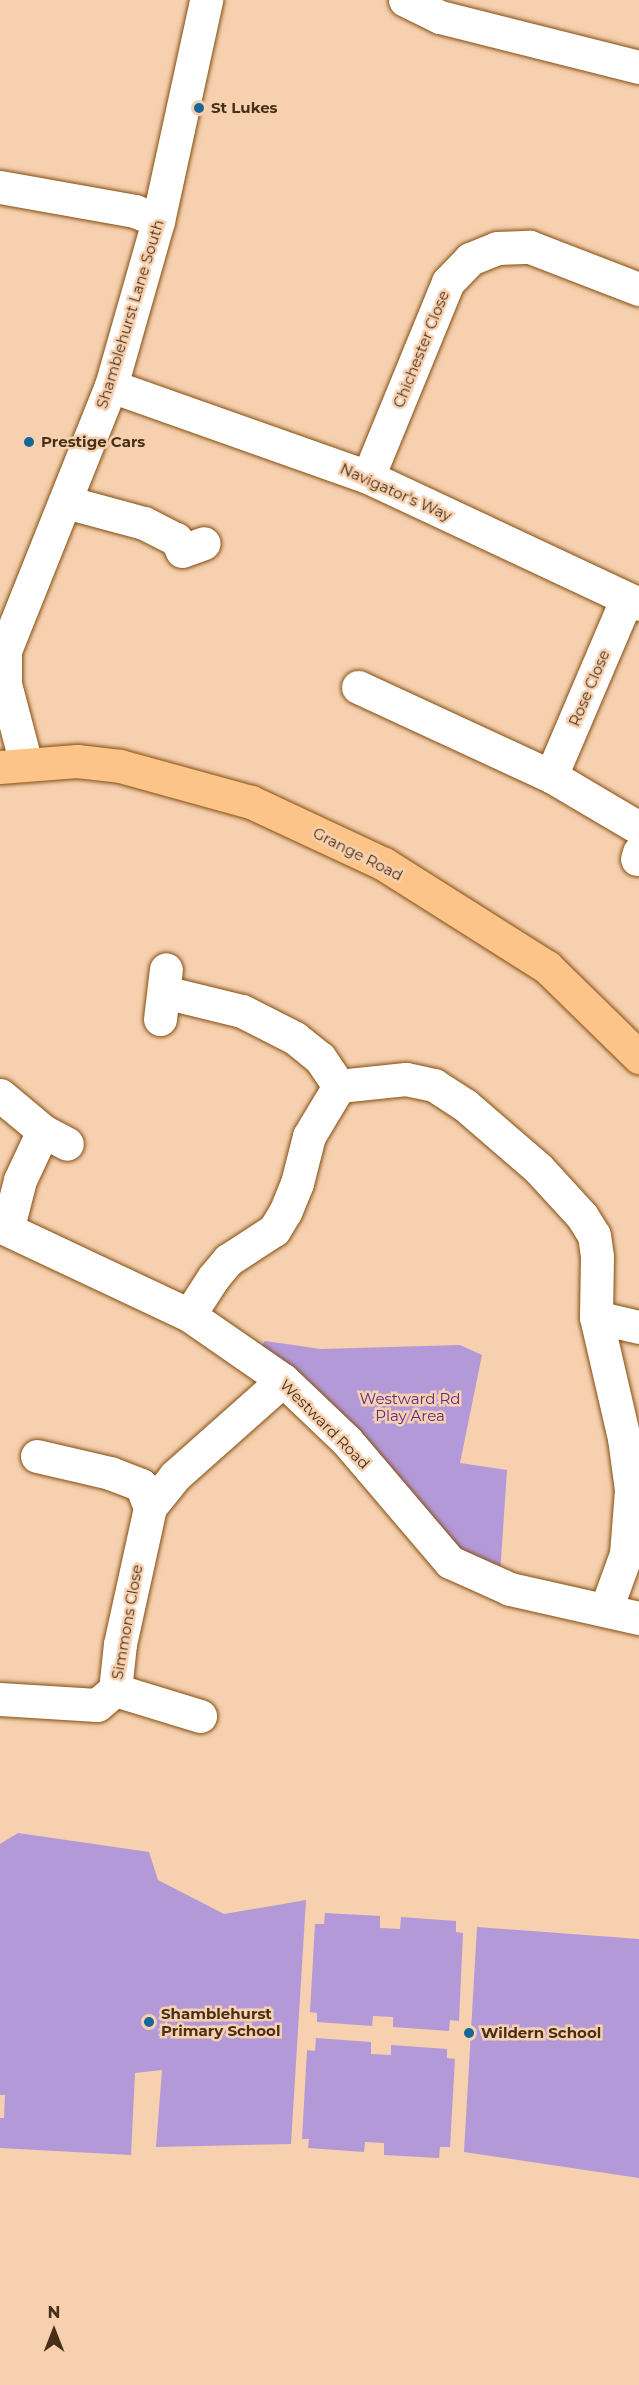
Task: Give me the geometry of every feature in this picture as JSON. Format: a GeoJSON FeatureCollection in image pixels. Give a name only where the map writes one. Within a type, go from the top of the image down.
{"type":"FeatureCollection","features":[{"type":"Feature","properties":{"kind":"main road","name":"Grange Road"},"geometry":{"type":"LineString","coordinates":[[9,769],[77,761],[120,766],[251,802],[384,864],[547,967],[639,1057]]}},
{"type":"Feature","properties":{"kind":"street","name":"Shamblehurst Lane South"},"geometry":{"type":"LineString","coordinates":[[9,769],[2,657],[111,386],[158,221],[206,0]]}},
{"type":"Feature","properties":{"kind":"street"},"geometry":{"type":"LineString","coordinates":[[405,0],[440,17],[639,67]]}},
{"type":"Feature","properties":{"kind":"street"},"geometry":{"type":"LineString","coordinates":[[0,187],[135,211],[158,221]]}},
{"type":"Feature","properties":{"kind":"street","name":"Chichester Close"},"geometry":{"type":"LineString","coordinates":[[368,477],[448,282],[471,259],[497,248],[530,247],[639,289]]}},
{"type":"Feature","properties":{"kind":"street","name":"Navigator's Way"},"geometry":{"type":"LineString","coordinates":[[111,386],[368,477],[633,602]]}},
{"type":"Feature","properties":{"kind":"street"},"geometry":{"type":"LineString","coordinates":[[66,502],[144,523],[176,539],[188,556]]}},
{"type":"Feature","properties":{"kind":"street","name":"Rose Close"},"geometry":{"type":"LineString","coordinates":[[551,776],[633,602]]}},
{"type":"Feature","properties":{"kind":"street"},"geometry":{"type":"LineString","coordinates":[[358,687],[394,691],[551,776],[638,846]]}},
{"type":"Feature","properties":{"kind":"street"},"geometry":{"type":"LineString","coordinates":[[164,993],[242,1011],[295,1038],[320,1058],[339,1086]]}},
{"type":"Feature","properties":{"kind":"street"},"geometry":{"type":"LineString","coordinates":[[339,1086],[406,1079],[434,1085],[465,1105],[538,1168],[582,1216],[594,1235],[597,1257],[596,1317],[631,1436],[631,1490],[626,1554],[606,1609]]}},
{"type":"Feature","properties":{"kind":"street"},"geometry":{"type":"LineString","coordinates":[[189,1316],[213,1278],[228,1260],[274,1230],[289,1207],[309,1136],[339,1086]]}},
{"type":"Feature","properties":{"kind":"street"},"geometry":{"type":"LineString","coordinates":[[0,1095],[55,1138],[20,1180],[4,1227]]}},
{"type":"Feature","properties":{"kind":"street","name":"Westward Road"},"geometry":{"type":"LineString","coordinates":[[4,1227],[189,1316],[283,1380],[347,1441],[450,1562],[510,1589],[639,1617]]}},
{"type":"Feature","properties":{"kind":"street"},"geometry":{"type":"LineString","coordinates":[[596,1317],[639,1327]]}},
{"type":"Feature","properties":{"kind":"street","name":"Simmons Close"},"geometry":{"type":"LineString","coordinates":[[0,1700],[98,1705],[115,1690],[120,1644],[150,1507],[175,1476],[283,1380]]}},
{"type":"Feature","properties":{"kind":"street"},"geometry":{"type":"LineString","coordinates":[[37,1456],[111,1473],[141,1485],[150,1507]]}},
{"type":"Feature","properties":{"kind":"street"},"geometry":{"type":"LineString","coordinates":[[115,1690],[200,1716]]}},
{"type":"Feature","properties":{"kind":"green space","name":"Westward Rd Play Area"},"geometry":{"type":"Polygon","coordinates":[[[265,1341],[321,1349],[460,1345],[482,1355],[460,1463],[507,1470],[500,1575],[463,1558],[260,1348],[265,1341]]]}},
{"type":"Feature","properties":{"kind":"green space"},"geometry":{"type":"Polygon","coordinates":[[[18,1833],[149,1852],[158,1880],[224,1914],[306,1900],[291,2144],[156,2147],[162,2070],[135,2073],[131,2155],[0,2148],[0,2118],[4,2118],[5,2095],[0,2095],[0,1844],[18,1833]]]}},
{"type":"Feature","properties":{"kind":"green space"},"geometry":{"type":"Polygon","coordinates":[[[325,1913],[380,1916],[380,1928],[400,1929],[401,1917],[456,1921],[456,1932],[463,1933],[459,2021],[450,2020],[449,2031],[393,2027],[393,2017],[373,2016],[372,2026],[317,2022],[317,2013],[310,2012],[315,1924],[324,1924],[325,1913]]]}},
{"type":"Feature","properties":{"kind":"green space"},"geometry":{"type":"Polygon","coordinates":[[[477,1927],[639,1939],[639,2178],[464,2152],[477,1927]]]}},
{"type":"Feature","properties":{"kind":"green space"},"geometry":{"type":"Polygon","coordinates":[[[316,2038],[371,2042],[371,2054],[391,2055],[391,2045],[447,2049],[447,2058],[455,2059],[450,2147],[440,2147],[439,2158],[384,2155],[384,2143],[365,2142],[364,2152],[308,2148],[309,2139],[302,2139],[307,2050],[315,2051],[316,2038]]]}},
{"type":"Feature","properties":{"kind":"place","name":"St Lukes"},"geometry":{"type":"Point","coordinates":[199,108]}},
{"type":"Feature","properties":{"kind":"place","name":"Prestige Cars"},"geometry":{"type":"Point","coordinates":[29,442]}},
{"type":"Feature","properties":{"kind":"place","name":"Shamblehurst Primary School"},"geometry":{"type":"Point","coordinates":[149,2022]}},
{"type":"Feature","properties":{"kind":"place","name":"Wildern School"},"geometry":{"type":"Point","coordinates":[469,2033]}}]}
